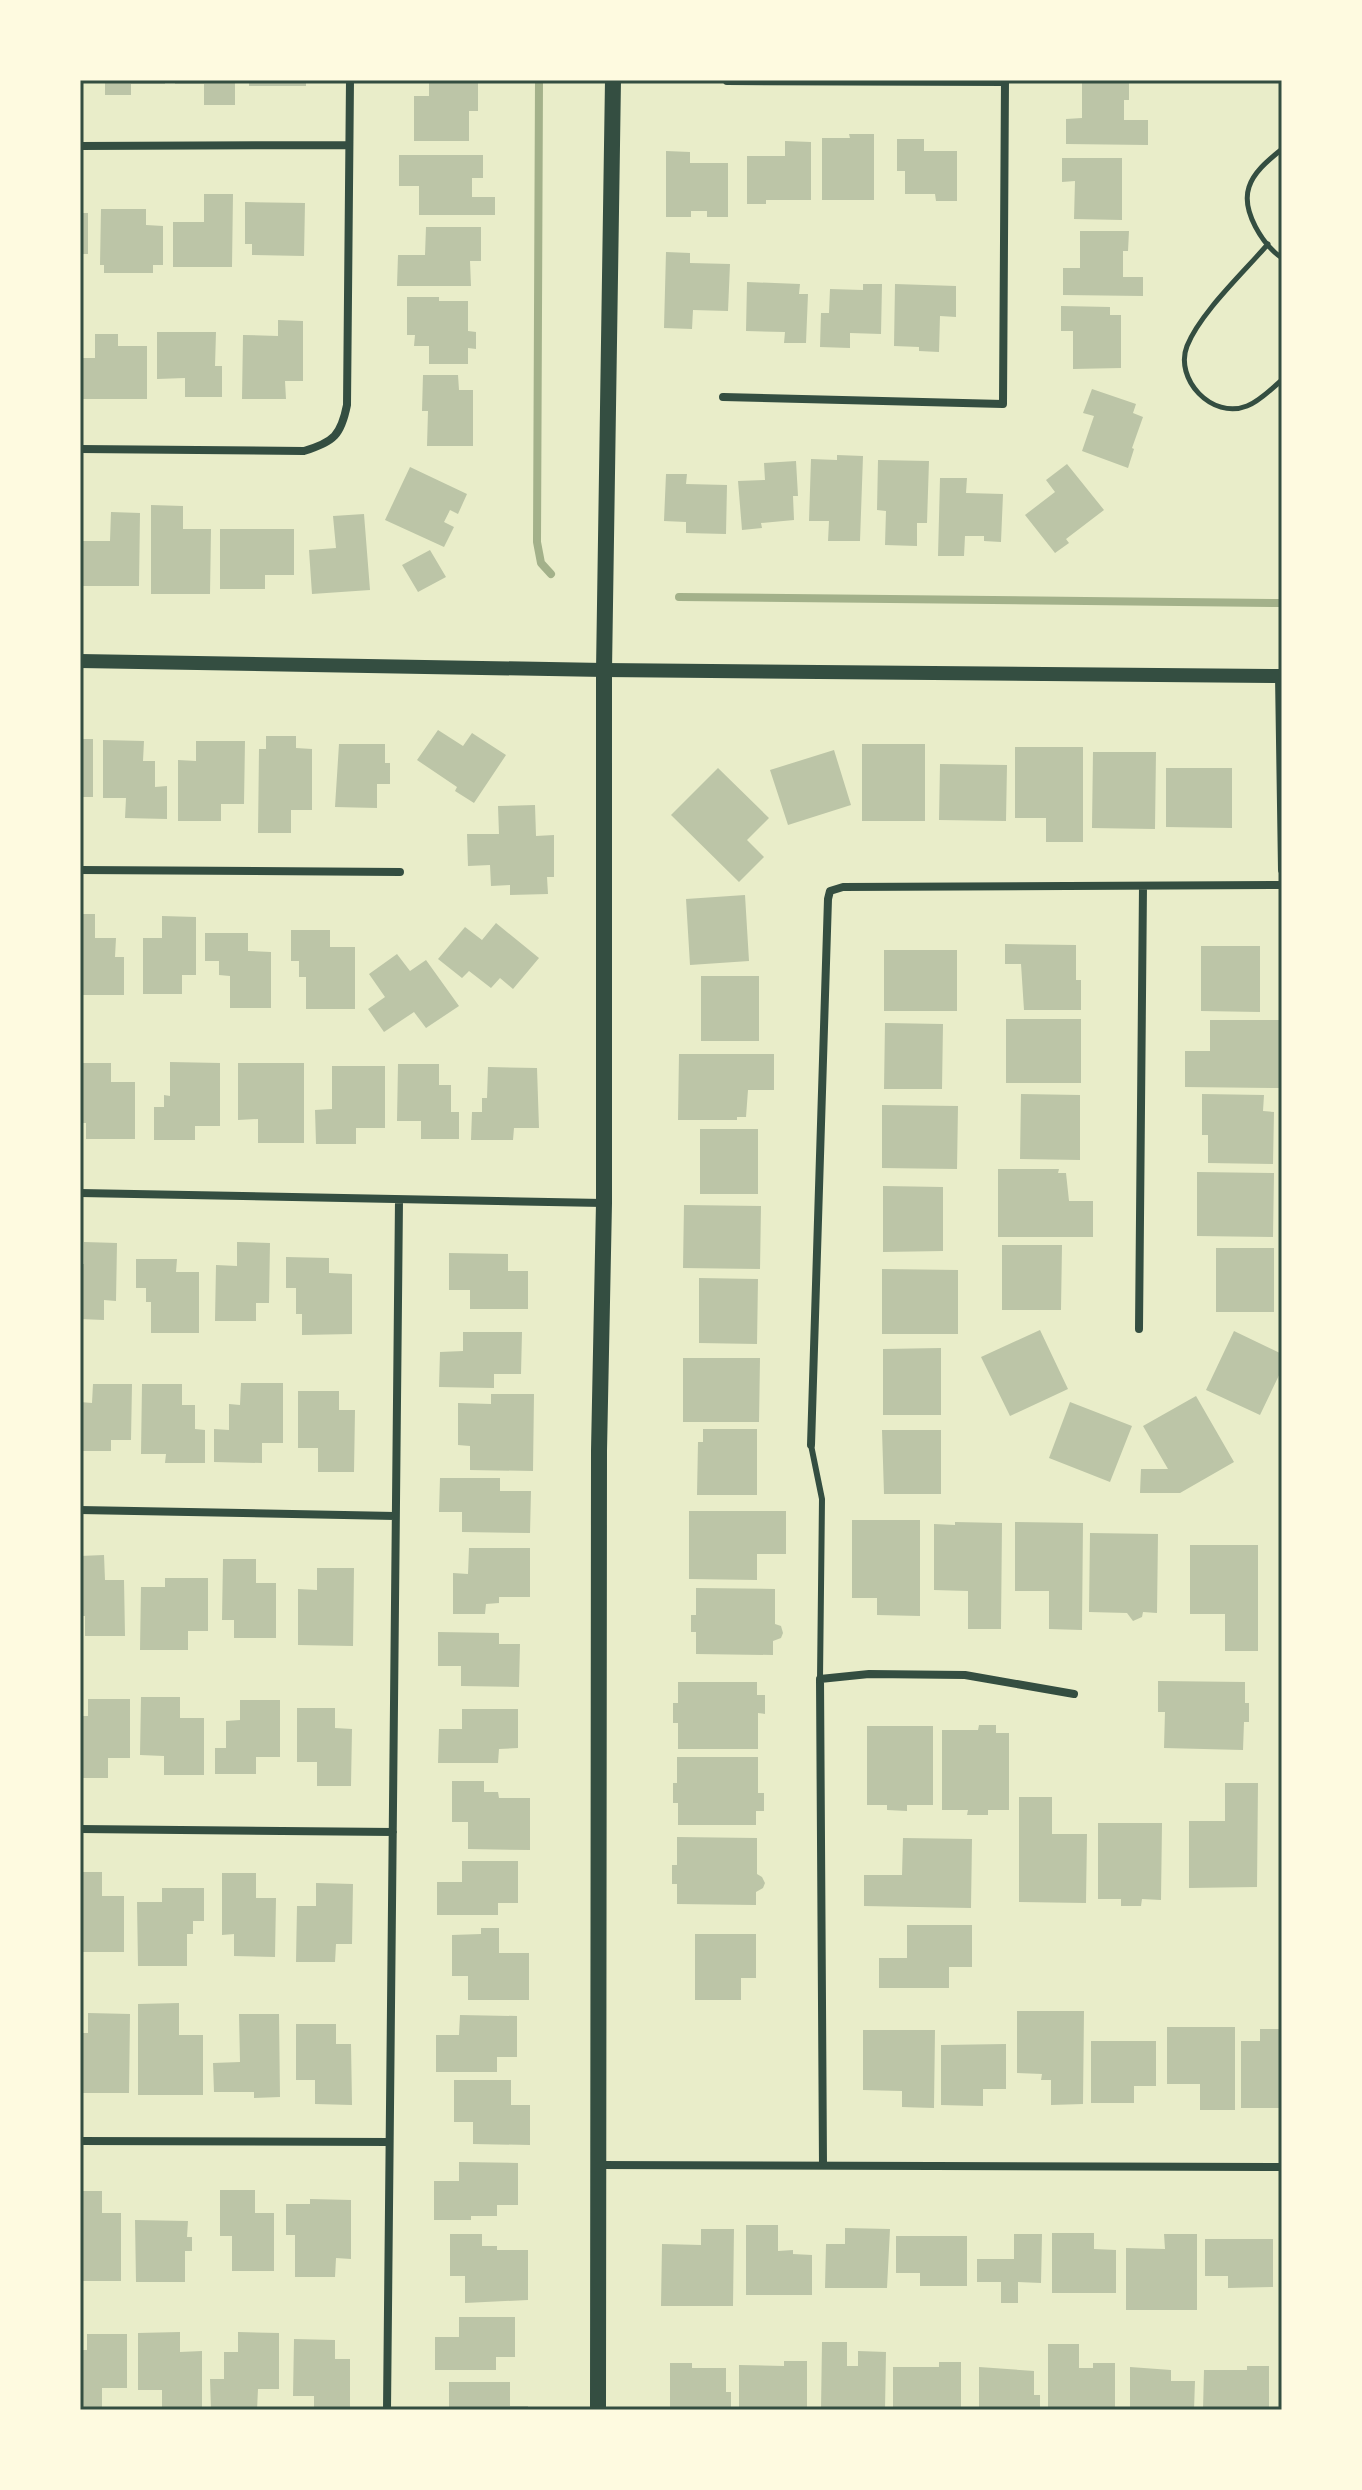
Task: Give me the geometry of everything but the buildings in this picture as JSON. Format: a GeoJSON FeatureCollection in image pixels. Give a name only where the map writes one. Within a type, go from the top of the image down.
{"type":"FeatureCollection","features":[{"type":"Feature","properties":{"kind":"main road"},"geometry":{"type":"LineString","coordinates":[[598,2410],[604,670],[613,80]]}},
{"type":"Feature","properties":{"kind":"street"},"geometry":{"type":"LineString","coordinates":[[80,449],[304,451],[326,444],[342,428],[347,405],[350,80]]}},
{"type":"Feature","properties":{"kind":"street"},"geometry":{"type":"LineString","coordinates":[[723,397],[1003,404],[1005,81],[727,81]]}},
{"type":"Feature","properties":{"kind":"street"},"geometry":{"type":"LineString","coordinates":[[80,146],[349,145]]}},
{"type":"Feature","properties":{"kind":"street"},"geometry":{"type":"LineString","coordinates":[[80,661],[604,670],[1280,676],[1282,870]]}},
{"type":"Feature","properties":{"kind":"street"},"geometry":{"type":"LineString","coordinates":[[80,870],[400,872]]}},
{"type":"Feature","properties":{"kind":"street"},"geometry":{"type":"LineString","coordinates":[[811,1445],[830,891],[843,887],[1282,885]]}},
{"type":"Feature","properties":{"kind":"street"},"geometry":{"type":"LineString","coordinates":[[1139,1329],[1143,886]]}},
{"type":"Feature","properties":{"kind":"street"},"geometry":{"type":"LineString","coordinates":[[80,1193],[604,1203]]}},
{"type":"Feature","properties":{"kind":"street"},"geometry":{"type":"LineString","coordinates":[[387,2410],[399,1200]]}},
{"type":"Feature","properties":{"kind":"street"},"geometry":{"type":"LineString","coordinates":[[80,1510],[395,1516]]}},
{"type":"Feature","properties":{"kind":"street"},"geometry":{"type":"LineString","coordinates":[[823,2165],[820,1679],[869,1674],[965,1675],[1074,1694]]}},
{"type":"Feature","properties":{"kind":"street"},"geometry":{"type":"LineString","coordinates":[[80,1829],[393,1832]]}},
{"type":"Feature","properties":{"kind":"street"},"geometry":{"type":"LineString","coordinates":[[80,2141],[389,2142]]}},
{"type":"Feature","properties":{"kind":"street"},"geometry":{"type":"LineString","coordinates":[[598,2165],[1282,2167]]}},
{"type":"Feature","properties":{"kind":"lane"},"geometry":{"type":"LineString","coordinates":[[811,1445],[822,1499],[820,1679]]}},
{"type":"Feature","properties":{"kind":"path"},"geometry":{"type":"LineString","coordinates":[[1282,149],[1264,164],[1249,187],[1248,207],[1259,232],[1282,258]]}},
{"type":"Feature","properties":{"kind":"path"},"geometry":{"type":"LineString","coordinates":[[1268,244],[1195,328],[1183,363],[1187,377],[1199,394],[1209,402],[1228,407],[1245,407],[1282,380]]}},
{"type":"Feature","properties":{"kind":"waterway"},"geometry":{"type":"LineString","coordinates":[[539,80],[537,542],[541,563],[551,574]]}},
{"type":"Feature","properties":{"kind":"waterway"},"geometry":{"type":"LineString","coordinates":[[679,597],[1282,603]]}}]}
